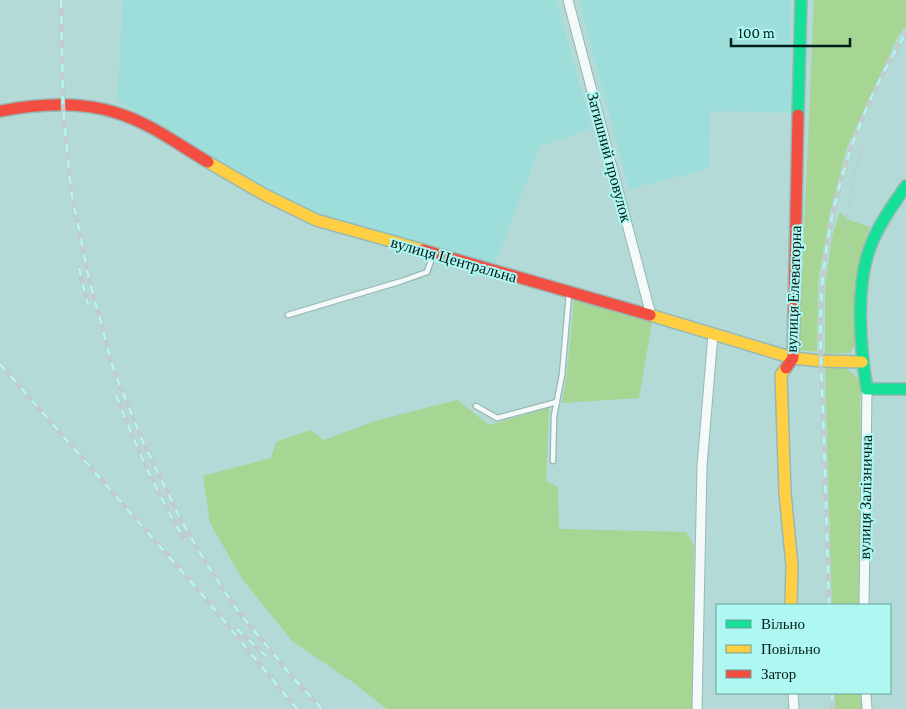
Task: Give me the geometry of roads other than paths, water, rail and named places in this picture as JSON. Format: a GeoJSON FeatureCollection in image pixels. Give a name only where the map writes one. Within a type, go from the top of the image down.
{"type":"FeatureCollection","features":[{"type":"Feature","properties":{"kind":"main road","name":"вулиця Елеваторна"},"geometry":{"type":"LineString","coordinates":[[790,604],[792,566],[780,375],[792,358],[801,0]]}},
{"type":"Feature","properties":{"kind":"main road","name":"вулиця Центральна"},"geometry":{"type":"LineString","coordinates":[[0,111],[22,107],[63,106],[106,110],[122,114],[288,208],[316,220],[651,315],[792,358],[862,362]]}},
{"type":"Feature","properties":{"kind":"main road"},"geometry":{"type":"LineString","coordinates":[[906,186],[877,233],[868,253],[864,267],[861,296],[862,362],[867,389],[906,389]]}},
{"type":"Feature","properties":{"kind":"street","name":"Затишний провулок"},"geometry":{"type":"LineString","coordinates":[[568,0],[651,315]]}},
{"type":"Feature","properties":{"kind":"street"},"geometry":{"type":"LineString","coordinates":[[697,709],[702,466],[713,334]]}},
{"type":"Feature","properties":{"kind":"street","name":"вулиця Залізнична"},"geometry":{"type":"LineString","coordinates":[[864,604],[867,389]]}},
{"type":"Feature","properties":{"kind":"street"},"geometry":{"type":"LineString","coordinates":[[793,694],[794,709]]}},
{"type":"Feature","properties":{"kind":"street"},"geometry":{"type":"LineString","coordinates":[[866,694],[867,709]]}},
{"type":"Feature","properties":{"kind":"lane"},"geometry":{"type":"LineString","coordinates":[[288,315],[427,272],[434,253]]}},
{"type":"Feature","properties":{"kind":"lane"},"geometry":{"type":"LineString","coordinates":[[553,461],[554,416],[562,375],[569,292]]}},
{"type":"Feature","properties":{"kind":"lane"},"geometry":{"type":"LineString","coordinates":[[476,406],[497,418],[557,402]]}},
{"type":"Feature","properties":{"kind":"railway"},"geometry":{"type":"LineString","coordinates":[[61,0],[63,107],[71,191],[89,279],[114,371],[143,442],[181,520],[206,563],[237,610],[295,680],[322,709]]}},
{"type":"Feature","properties":{"kind":"railway"},"geometry":{"type":"LineString","coordinates":[[829,604],[820,340],[821,304],[828,237],[842,176],[863,117],[890,60],[906,33]]}},
{"type":"Feature","properties":{"kind":"railway"},"geometry":{"type":"LineString","coordinates":[[79,268],[88,305]]}},
{"type":"Feature","properties":{"kind":"railway"},"geometry":{"type":"LineString","coordinates":[[0,364],[205,598],[297,709]]}},
{"type":"Feature","properties":{"kind":"railway"},"geometry":{"type":"LineString","coordinates":[[116,395],[147,469],[185,540]]}},
{"type":"Feature","properties":{"kind":"railway"},"geometry":{"type":"LineString","coordinates":[[237,629],[266,656]]}},
{"type":"Feature","properties":{"kind":"railway"},"geometry":{"type":"LineString","coordinates":[[832,694],[832,709]]}}]}
